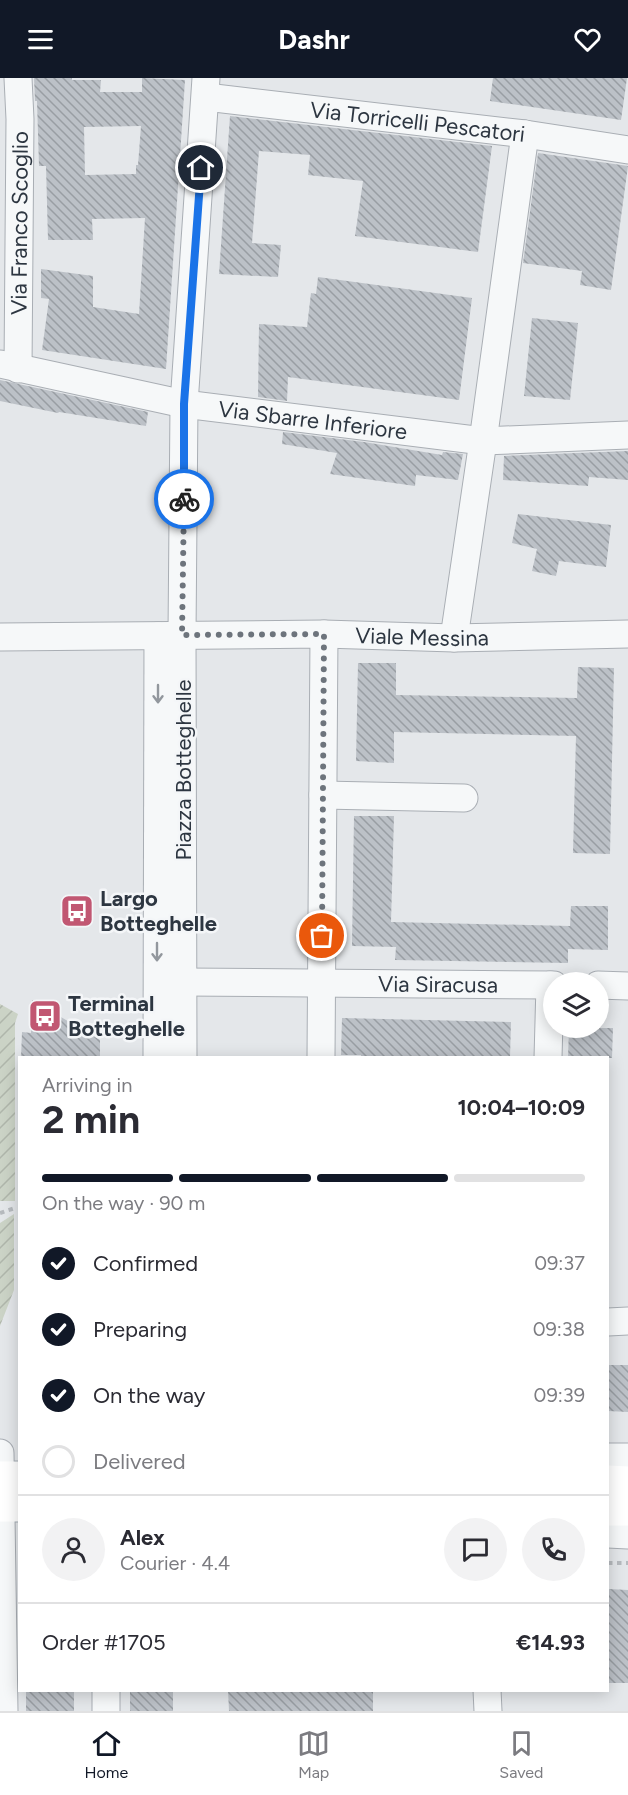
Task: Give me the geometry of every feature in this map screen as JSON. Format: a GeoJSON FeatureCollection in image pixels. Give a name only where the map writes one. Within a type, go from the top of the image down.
{"type":"FeatureCollection","features":[{"type":"Feature","properties":{"kind":"main road"},"geometry":{"type":"LineString","coordinates":[[5,1507],[18,1482]]}},
{"type":"Feature","properties":{"kind":"main road"},"geometry":{"type":"LineString","coordinates":[[609,1482],[628,1483]]}},
{"type":"Feature","properties":{"kind":"main road"},"geometry":{"type":"LineString","coordinates":[[609,1509],[628,1509]]}},
{"type":"Feature","properties":{"kind":"street","name":"Via Franco Scoglio"},"geometry":{"type":"LineString","coordinates":[[9,366],[20,131],[18,78]]}},
{"type":"Feature","properties":{"kind":"street","name":"Via Torricelli Pescatori"},"geometry":{"type":"LineString","coordinates":[[206,87],[628,150]]}},
{"type":"Feature","properties":{"kind":"street"},"geometry":{"type":"LineString","coordinates":[[157,1056],[170,636],[206,87]]}},
{"type":"Feature","properties":{"kind":"street"},"geometry":{"type":"LineString","coordinates":[[454,638],[525,134]]}},
{"type":"Feature","properties":{"kind":"street","name":"Via Sbarre Inferiore"},"geometry":{"type":"LineString","coordinates":[[9,366],[184,404],[483,441],[628,435]]}},
{"type":"Feature","properties":{"kind":"street"},"geometry":{"type":"LineString","coordinates":[[321,1056],[324,634]]}},
{"type":"Feature","properties":{"kind":"street","name":"Viale Messina"},"geometry":{"type":"LineString","coordinates":[[0,637],[324,634],[454,638],[628,634]]}},
{"type":"Feature","properties":{"kind":"street","name":"Piazza Botteghelle"},"geometry":{"type":"LineString","coordinates":[[170,636],[183,982],[183,1056]]}},
{"type":"Feature","properties":{"kind":"street"},"geometry":{"type":"LineString","coordinates":[[323,795],[464,798]]}},
{"type":"Feature","properties":{"kind":"street"},"geometry":{"type":"LineString","coordinates":[[183,982],[322,982]]}},
{"type":"Feature","properties":{"kind":"street","name":"Via Siracusa"},"geometry":{"type":"LineString","coordinates":[[322,982],[543,985]]}},
{"type":"Feature","properties":{"kind":"street"},"geometry":{"type":"LineString","coordinates":[[609,985],[628,986]]}},
{"type":"Feature","properties":{"kind":"street"},"geometry":{"type":"LineString","coordinates":[[548,1056],[549,1038]]}},
{"type":"Feature","properties":{"kind":"street"},"geometry":{"type":"LineString","coordinates":[[609,1322],[628,1322]]}},
{"type":"Feature","properties":{"kind":"street"},"geometry":{"type":"LineString","coordinates":[[4,1711],[11,1621],[0,1453],[18,1453]]}},
{"type":"Feature","properties":{"kind":"street"},"geometry":{"type":"LineString","coordinates":[[609,1457],[628,1457]]}},
{"type":"Feature","properties":{"kind":"street"},"geometry":{"type":"LineString","coordinates":[[609,1534],[628,1535]]}},
{"type":"Feature","properties":{"kind":"street"},"geometry":{"type":"LineString","coordinates":[[106,1692],[106,1711]]}},
{"type":"Feature","properties":{"kind":"street"},"geometry":{"type":"LineString","coordinates":[[487,1692],[488,1711]]}},
{"type":"Feature","properties":{"kind":"path"},"geometry":{"type":"LineString","coordinates":[[0,1213],[15,1208]]}},
{"type":"Feature","properties":{"kind":"path"},"geometry":{"type":"LineString","coordinates":[[609,1563],[628,1563]]}},
{"type":"Feature","properties":{"kind":"shaded area"},"geometry":{"type":"Polygon","coordinates":[[[0,1004],[18,1014],[15,1023],[15,1201],[0,1201],[0,1004]]]}},
{"type":"Feature","properties":{"kind":"shaded area"},"geometry":{"type":"Polygon","coordinates":[[[14,1214],[14,1290],[0,1326],[0,1223],[14,1214]]]}},
{"type":"Feature","properties":{"kind":"building"},"geometry":{"type":"Polygon","coordinates":[[[34,78],[101,80],[100,92],[142,92],[142,78],[185,80],[166,369],[42,350],[49,299],[41,298],[41,269],[93,276],[93,307],[139,314],[145,218],[92,219],[93,240],[48,240],[46,166],[39,166],[37,101],[35,101],[34,78]],[[141,126],[84,127],[85,175],[136,174],[136,165],[138,165],[141,126]]]}},
{"type":"Feature","properties":{"kind":"building"},"geometry":{"type":"Polygon","coordinates":[[[493,78],[627,78],[621,120],[490,101],[493,78]]]}},
{"type":"Feature","properties":{"kind":"building"},"geometry":{"type":"Polygon","coordinates":[[[230,116],[492,146],[478,252],[355,236],[363,181],[308,175],[310,155],[259,151],[252,243],[281,245],[278,277],[219,274],[230,116]]]}},
{"type":"Feature","properties":{"kind":"building"},"geometry":{"type":"Polygon","coordinates":[[[538,153],[628,166],[611,290],[580,285],[582,271],[523,263],[538,153]]]}},
{"type":"Feature","properties":{"kind":"building"},"geometry":{"type":"Polygon","coordinates":[[[318,277],[472,298],[459,400],[288,377],[287,401],[258,397],[259,324],[307,327],[311,293],[316,294],[318,277]]]}},
{"type":"Feature","properties":{"kind":"building"},"geometry":{"type":"Polygon","coordinates":[[[532,318],[578,323],[570,400],[524,396],[532,318]]]}},
{"type":"Feature","properties":{"kind":"building"},"geometry":{"type":"Polygon","coordinates":[[[0,380],[148,412],[146,426],[58,413],[0,401],[0,380]]]}},
{"type":"Feature","properties":{"kind":"building"},"geometry":{"type":"Polygon","coordinates":[[[283,432],[442,455],[443,452],[463,454],[458,480],[416,475],[415,486],[330,474],[337,453],[282,444],[283,432]]]}},
{"type":"Feature","properties":{"kind":"building"},"geometry":{"type":"Polygon","coordinates":[[[628,451],[628,480],[589,477],[588,486],[503,480],[504,456],[628,451]]]}},
{"type":"Feature","properties":{"kind":"building"},"geometry":{"type":"Polygon","coordinates":[[[518,514],[611,525],[606,567],[559,561],[556,576],[532,571],[537,549],[512,543],[518,514]]]}},
{"type":"Feature","properties":{"kind":"building"},"geometry":{"type":"Polygon","coordinates":[[[358,663],[396,663],[396,695],[577,698],[578,667],[614,668],[610,854],[573,853],[576,736],[394,732],[394,763],[356,761],[358,663]]]}},
{"type":"Feature","properties":{"kind":"building"},"geometry":{"type":"Polygon","coordinates":[[[354,816],[394,816],[391,922],[570,926],[571,906],[608,906],[608,950],[568,949],[568,963],[395,960],[396,947],[352,946],[354,816]]]}},
{"type":"Feature","properties":{"kind":"building","name":"Terminal Botteghelle"},"geometry":{"type":"Polygon","coordinates":[[[32,1000],[100,1040],[100,1056],[21,1056],[22,1032],[31,1033],[32,1000]]]}},
{"type":"Feature","properties":{"kind":"building"},"geometry":{"type":"Polygon","coordinates":[[[342,1018],[511,1022],[510,1056],[341,1055],[342,1018]]]}},
{"type":"Feature","properties":{"kind":"building"},"geometry":{"type":"Polygon","coordinates":[[[609,1028],[613,1028],[612,1058],[609,1056],[568,1056],[569,1038],[609,1038],[609,1028]]]}},
{"type":"Feature","properties":{"kind":"building"},"geometry":{"type":"Polygon","coordinates":[[[609,1365],[628,1365],[628,1412],[609,1411],[609,1365]]]}},
{"type":"Feature","properties":{"kind":"building"},"geometry":{"type":"Polygon","coordinates":[[[609,1589],[628,1590],[628,1683],[609,1683],[609,1589]]]}},
{"type":"Feature","properties":{"kind":"building"},"geometry":{"type":"Polygon","coordinates":[[[26,1692],[74,1692],[74,1711],[26,1711],[26,1692]]]}},
{"type":"Feature","properties":{"kind":"building"},"geometry":{"type":"Polygon","coordinates":[[[130,1692],[173,1692],[173,1711],[130,1711],[130,1692]]]}},
{"type":"Feature","properties":{"kind":"building"},"geometry":{"type":"Polygon","coordinates":[[[228,1692],[373,1692],[373,1711],[229,1711],[228,1692]]]}},
{"type":"Feature","properties":{"kind":"way so far"},"geometry":{"type":"LineString","coordinates":[[184,499],[182,635],[324,634],[322,936]]}},
{"type":"Feature","properties":{"kind":"place","name":"Largo Botteghelle"},"geometry":{"type":"Point","coordinates":[77,911]}},
{"type":"Feature","properties":{"kind":"place","name":"Terminal Botteghelle"},"geometry":{"type":"Point","coordinates":[45,1016]}},
{"type":"Feature","properties":{"kind":"route"},"geometry":{"type":"LineString","coordinates":[[184,499],[184,404],[201,168]]}}]}
